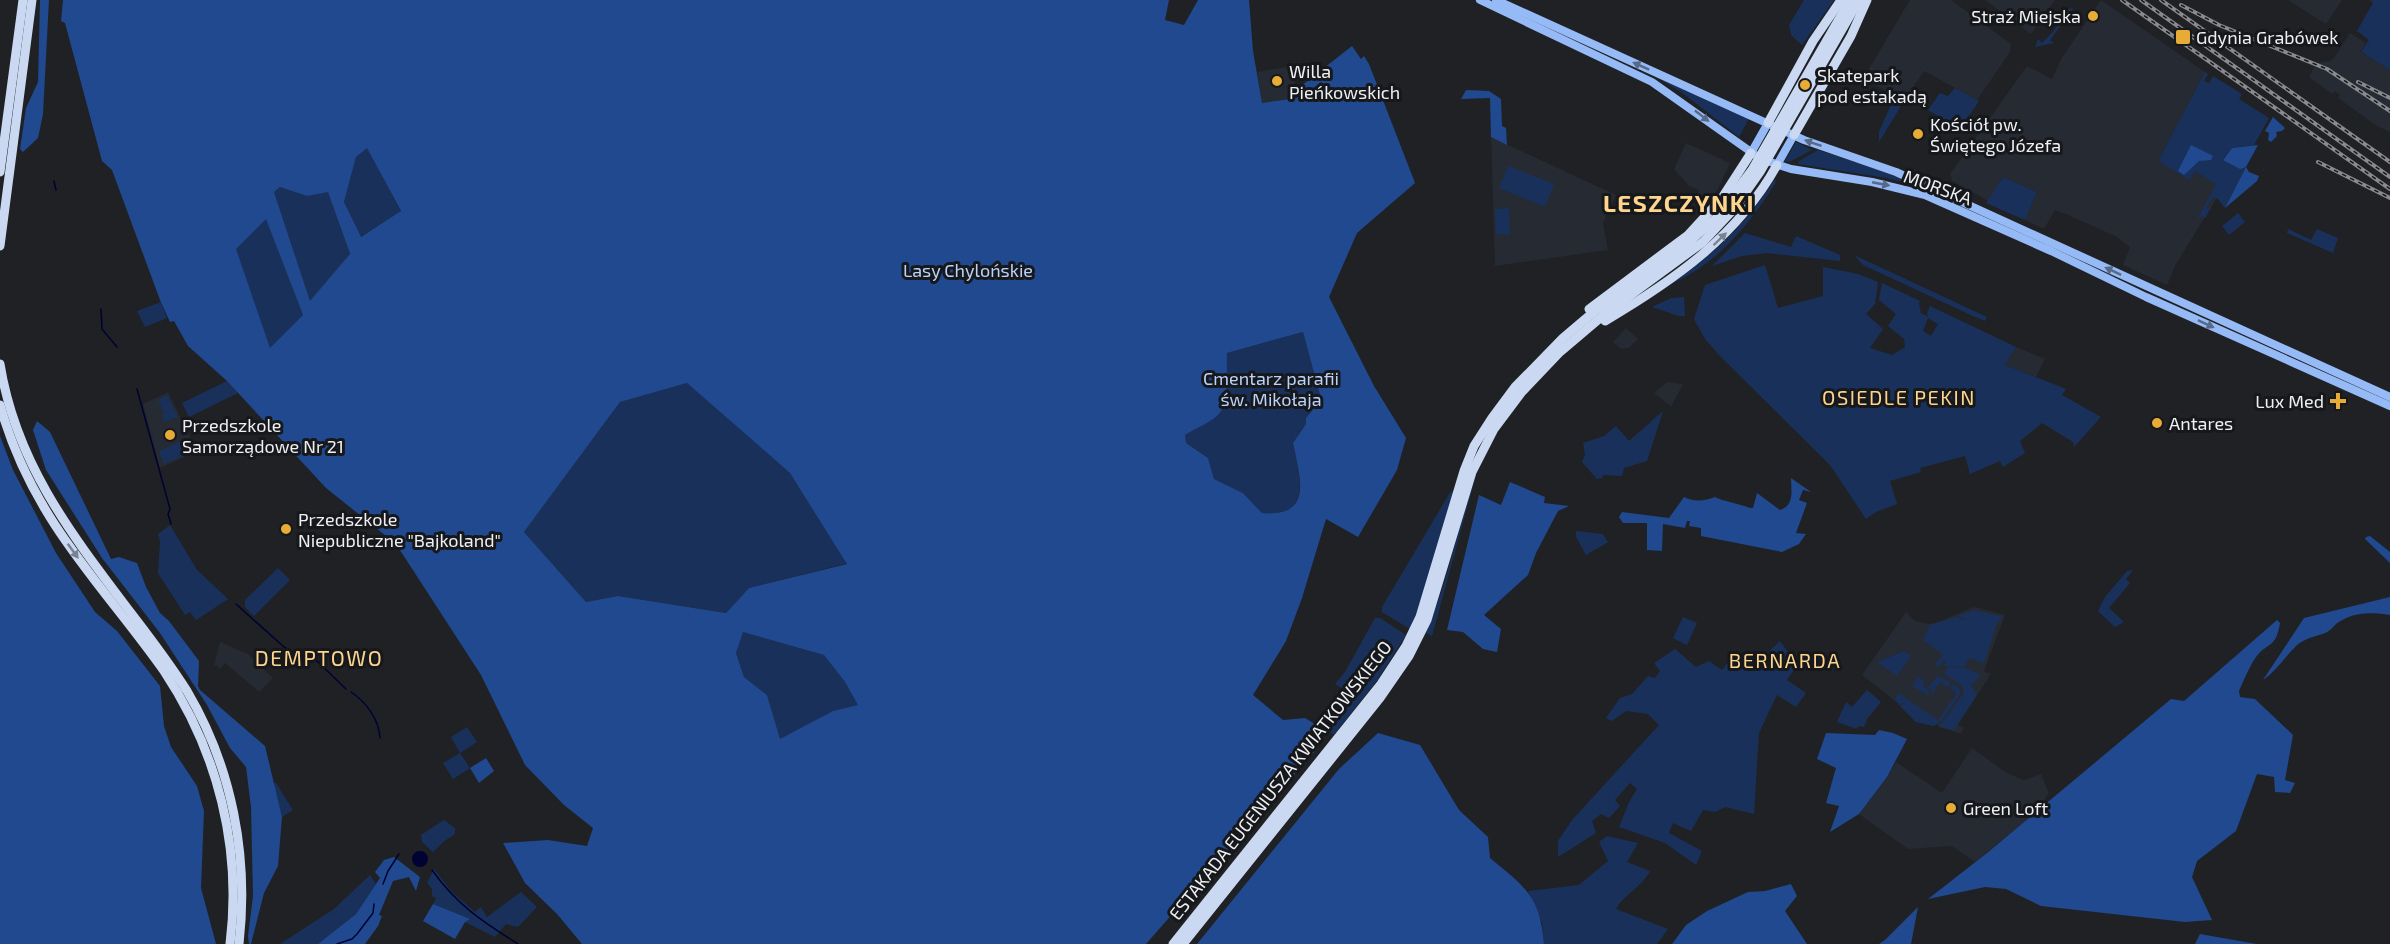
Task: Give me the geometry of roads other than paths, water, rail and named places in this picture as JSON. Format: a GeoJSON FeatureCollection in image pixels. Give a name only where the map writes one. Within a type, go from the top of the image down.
{"type":"FeatureCollection","features":[{"type":"Feature","properties":{"kind":"highway"},"geometry":{"type":"LineString","coordinates":[[0,172],[23,0]]}},
{"type":"Feature","properties":{"kind":"highway"},"geometry":{"type":"LineString","coordinates":[[0,246],[32,0]]}},
{"type":"Feature","properties":{"kind":"highway"},"geometry":{"type":"LineString","coordinates":[[1768,123],[1797,70],[1841,0]]}},
{"type":"Feature","properties":{"kind":"highway","name":"ESTAKADA EUGENIUSZA KWIATKOWSKIEGO"},"geometry":{"type":"LineString","coordinates":[[1183,944],[1391,684],[1409,656],[1423,618],[1459,486],[1474,446],[1515,387],[1563,338],[1596,310],[1700,239],[1747,177],[1850,0]]}},
{"type":"Feature","properties":{"kind":"highway","name":"ESTAKADA EUGENIUSZA KWIATKOWSKIEGO"},"geometry":{"type":"LineString","coordinates":[[1173,944],[1381,684],[1406,646],[1438,589],[1474,465],[1512,404],[1536,376],[1582,334],[1734,209],[1756,178],[1859,0]]}},
{"type":"Feature","properties":{"kind":"highway"},"geometry":{"type":"LineString","coordinates":[[1794,135],[1851,36],[1867,0]]}},
{"type":"Feature","properties":{"kind":"highway"},"geometry":{"type":"LineString","coordinates":[[1563,338],[1594,304],[1688,235],[1722,198],[1750,153]]}},
{"type":"Feature","properties":{"kind":"highway"},"geometry":{"type":"LineString","coordinates":[[1582,334],[1645,297],[1679,274],[1713,246],[1742,216],[1777,165]]}},
{"type":"Feature","properties":{"kind":"highway"},"geometry":{"type":"LineString","coordinates":[[1722,198],[1742,216]]}},
{"type":"Feature","properties":{"kind":"highway"},"geometry":{"type":"LineString","coordinates":[[0,364],[16,427],[45,493],[72,534],[170,664],[194,704],[214,747],[230,795],[239,842],[242,891],[239,944]]}},
{"type":"Feature","properties":{"kind":"highway"},"geometry":{"type":"LineString","coordinates":[[0,405],[17,452],[44,508],[77,557],[164,671],[182,700],[204,744],[221,798],[229,834],[233,888],[230,944]]}},
{"type":"Feature","properties":{"kind":"main road","name":"MORSKA"},"geometry":{"type":"LineString","coordinates":[[1480,0],[1652,82],[1685,103],[1750,153],[1777,165],[1901,188],[1925,195],[2390,406]]}},
{"type":"Feature","properties":{"kind":"main road","name":"MORSKA"},"geometry":{"type":"LineString","coordinates":[[1496,0],[1794,135],[1889,169],[2390,397]]}},
{"type":"Feature","properties":{"kind":"main road"},"geometry":{"type":"LineString","coordinates":[[1750,153],[1768,123]]}},
{"type":"Feature","properties":{"kind":"main road"},"geometry":{"type":"LineString","coordinates":[[1777,165],[1794,135]]}},
{"type":"Feature","properties":{"kind":"waterway"},"geometry":{"type":"LineString","coordinates":[[54,181],[56,190]]}},
{"type":"Feature","properties":{"kind":"waterway"},"geometry":{"type":"LineString","coordinates":[[101,309],[102,329],[117,347]]}},
{"type":"Feature","properties":{"kind":"waterway"},"geometry":{"type":"LineString","coordinates":[[137,389],[170,509],[168,514],[171,524]]}},
{"type":"Feature","properties":{"kind":"waterway"},"geometry":{"type":"LineString","coordinates":[[236,604],[284,647],[294,653],[314,658],[346,689]]}},
{"type":"Feature","properties":{"kind":"waterway"},"geometry":{"type":"LineString","coordinates":[[351,692],[371,712],[380,738]]}},
{"type":"Feature","properties":{"kind":"waterway"},"geometry":{"type":"LineString","coordinates":[[383,884],[399,854]]}},
{"type":"Feature","properties":{"kind":"waterway"},"geometry":{"type":"LineString","coordinates":[[432,870],[471,912],[518,944]]}},
{"type":"Feature","properties":{"kind":"waterway"},"geometry":{"type":"LineString","coordinates":[[337,944],[352,939],[357,934],[373,913],[374,904]]}},
{"type":"Feature","properties":{"kind":"railway"},"geometry":{"type":"LineString","coordinates":[[2122,0],[2390,189]]}},
{"type":"Feature","properties":{"kind":"railway"},"geometry":{"type":"LineString","coordinates":[[2141,0],[2390,177]]}},
{"type":"Feature","properties":{"kind":"railway"},"geometry":{"type":"LineString","coordinates":[[2161,0],[2390,162]]}},
{"type":"Feature","properties":{"kind":"railway"},"geometry":{"type":"LineString","coordinates":[[2181,5],[2219,25],[2327,69],[2390,111]]}},
{"type":"Feature","properties":{"kind":"railway"},"geometry":{"type":"LineString","coordinates":[[2358,82],[2390,98]]}},
{"type":"Feature","properties":{"kind":"railway"},"geometry":{"type":"LineString","coordinates":[[2318,162],[2390,198]]}},
{"type":"Feature","properties":{"kind":"place","name":"Straż Miejska"},"geometry":{"type":"Point","coordinates":[2093,16]}},
{"type":"Feature","properties":{"kind":"place","name":"Gdynia Grabówek"},"geometry":{"type":"Point","coordinates":[2183,37]}},
{"type":"Feature","properties":{"kind":"place","name":"Willa Pieńkowskich"},"geometry":{"type":"Point","coordinates":[1277,81]}},
{"type":"Feature","properties":{"kind":"place","name":"Skatepark pod estakadą"},"geometry":{"type":"Point","coordinates":[1805,85]}},
{"type":"Feature","properties":{"kind":"place","name":"Kościół pw. Świętego Józefa"},"geometry":{"type":"Point","coordinates":[1918,134]}},
{"type":"Feature","properties":{"kind":"place","name":"Lux Med"},"geometry":{"type":"Point","coordinates":[2338,401]}},
{"type":"Feature","properties":{"kind":"place","name":"Antares"},"geometry":{"type":"Point","coordinates":[2157,423]}},
{"type":"Feature","properties":{"kind":"place","name":"Przedszkole Samorządowe Nr 21"},"geometry":{"type":"Point","coordinates":[170,435]}},
{"type":"Feature","properties":{"kind":"place","name":"Przedszkole Niepubliczne \"Bajkoland\""},"geometry":{"type":"Point","coordinates":[286,529]}},
{"type":"Feature","properties":{"kind":"place","name":"Green Loft"},"geometry":{"type":"Point","coordinates":[1951,808]}},
{"type":"Feature","properties":{"kind":"district","name":"LESZCZYNKI"},"geometry":{"type":"Point","coordinates":[1679,202]}},
{"type":"Feature","properties":{"kind":"district","name":"OSIEDLE PEKIN"},"geometry":{"type":"Point","coordinates":[1899,397]}},
{"type":"Feature","properties":{"kind":"district","name":"DEMPTOWO"},"geometry":{"type":"Point","coordinates":[319,657]}},
{"type":"Feature","properties":{"kind":"district","name":"BERNARDA"},"geometry":{"type":"Point","coordinates":[1785,660]}},
{"type":"Feature","properties":{"kind":"park label","name":"Lasy Chylońskie"},"geometry":{"type":"Point","coordinates":[968,270]}},
{"type":"Feature","properties":{"kind":"park label","name":"Cmentarz parafii św. Mikołaja"},"geometry":{"type":"Point","coordinates":[1271,388]}}]}
